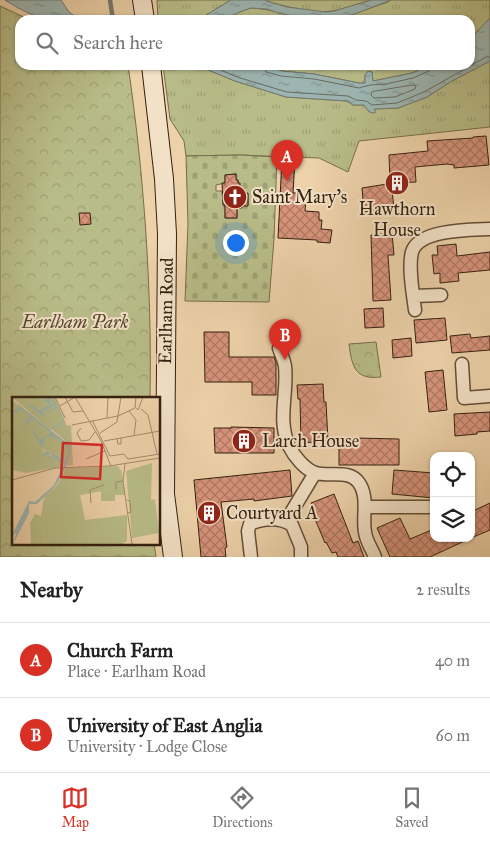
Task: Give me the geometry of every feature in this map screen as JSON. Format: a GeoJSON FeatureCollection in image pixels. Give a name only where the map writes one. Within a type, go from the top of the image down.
{"type":"FeatureCollection","features":[{"type":"Feature","properties":{"kind":"main road","name":"Earlham Road"},"geometry":{"type":"LineString","coordinates":[[151,70],[163,169],[166,225],[165,494],[173,557]]}},
{"type":"Feature","properties":{"kind":"street"},"geometry":{"type":"LineString","coordinates":[[415,310],[411,265],[412,252],[416,243],[426,237],[438,234],[490,229]]}},
{"type":"Feature","properties":{"kind":"street"},"geometry":{"type":"LineString","coordinates":[[414,296],[441,295]]}},
{"type":"Feature","properties":{"kind":"street"},"geometry":{"type":"LineString","coordinates":[[279,348],[285,365],[283,429],[290,447],[299,460],[315,473],[353,476],[360,484],[364,507],[365,535],[375,557]]}},
{"type":"Feature","properties":{"kind":"street"},"geometry":{"type":"LineString","coordinates":[[462,364],[464,398],[490,396]]}},
{"type":"Feature","properties":{"kind":"street"},"geometry":{"type":"LineString","coordinates":[[286,521],[315,473]]}},
{"type":"Feature","properties":{"kind":"street"},"geometry":{"type":"LineString","coordinates":[[364,507],[430,507]]}},
{"type":"Feature","properties":{"kind":"street"},"geometry":{"type":"LineString","coordinates":[[251,557],[248,531],[250,524],[279,519],[292,525],[301,547],[301,557]]}},
{"type":"Feature","properties":{"kind":"green space"},"geometry":{"type":"Polygon","coordinates":[[[157,0],[231,0],[206,15],[158,15],[157,0]]]}},
{"type":"Feature","properties":{"kind":"green space"},"geometry":{"type":"Polygon","coordinates":[[[266,0],[371,0],[342,9],[324,12],[299,9],[266,0]]]}},
{"type":"Feature","properties":{"kind":"green space"},"geometry":{"type":"Polygon","coordinates":[[[391,0],[490,0],[490,18],[475,34],[475,15],[350,15],[391,0]]]}},
{"type":"Feature","properties":{"kind":"green space","name":"Earlham Park"},"geometry":{"type":"Polygon","coordinates":[[[0,6],[19,15],[15,15],[15,70],[129,70],[143,189],[150,315],[150,397],[12,397],[12,544],[154,544],[156,557],[0,557],[0,6]]]}},
{"type":"Feature","properties":{"kind":"green space"},"geometry":{"type":"Polygon","coordinates":[[[251,8],[290,15],[233,15],[251,8]]]}},
{"type":"Feature","properties":{"kind":"green space"},"geometry":{"type":"Polygon","coordinates":[[[490,61],[490,127],[359,141],[348,172],[319,158],[240,155],[186,156],[184,141],[170,119],[164,70],[208,70],[235,81],[286,97],[347,101],[353,105],[364,105],[373,109],[398,108],[427,97],[490,61]]]}},
{"type":"Feature","properties":{"kind":"green space"},"geometry":{"type":"Polygon","coordinates":[[[279,70],[420,70],[373,81],[372,72],[365,75],[365,83],[314,74],[279,70]]]}},
{"type":"Feature","properties":{"kind":"green space"},"geometry":{"type":"Polygon","coordinates":[[[240,155],[277,157],[274,239],[269,302],[185,301],[188,224],[186,156],[240,155]],[[236,174],[225,175],[225,183],[216,185],[216,191],[222,191],[225,218],[237,218],[237,208],[248,205],[248,194],[240,194],[238,180],[236,180],[236,174]]]}},
{"type":"Feature","properties":{"kind":"green space"},"geometry":{"type":"Polygon","coordinates":[[[376,342],[381,377],[360,374],[354,365],[349,344],[376,342]]]}},
{"type":"Feature","properties":{"kind":"water"},"geometry":{"type":"Polygon","coordinates":[[[5,0],[61,0],[73,15],[33,15],[5,0]]]}},
{"type":"Feature","properties":{"kind":"water"},"geometry":{"type":"Polygon","coordinates":[[[231,0],[266,0],[287,7],[326,12],[371,0],[391,0],[352,15],[287,15],[267,9],[251,8],[233,15],[206,15],[231,0]]]}},
{"type":"Feature","properties":{"kind":"water"},"geometry":{"type":"Polygon","coordinates":[[[490,18],[490,61],[475,69],[475,34],[490,18]]]}},
{"type":"Feature","properties":{"kind":"water"},"geometry":{"type":"Polygon","coordinates":[[[208,70],[279,70],[314,74],[359,83],[365,83],[365,75],[368,71],[372,72],[373,81],[420,70],[473,70],[427,97],[398,108],[374,109],[376,112],[374,113],[369,112],[364,105],[353,105],[347,101],[286,97],[235,81],[208,70]]]}},
{"type":"Feature","properties":{"kind":"building"},"geometry":{"type":"Polygon","coordinates":[[[486,136],[489,165],[454,168],[454,165],[447,164],[415,167],[416,182],[398,183],[399,190],[392,190],[394,208],[364,212],[362,188],[387,184],[386,180],[390,180],[389,155],[428,151],[427,141],[486,136]]]}},
{"type":"Feature","properties":{"kind":"building"},"geometry":{"type":"Polygon","coordinates":[[[282,159],[295,159],[293,193],[298,193],[297,200],[306,201],[305,211],[319,212],[319,220],[322,220],[321,229],[332,230],[330,243],[317,242],[317,240],[278,238],[282,159]]]}},
{"type":"Feature","properties":{"kind":"building","name":"Saint Mary's"},"geometry":{"type":"Polygon","coordinates":[[[236,174],[236,180],[240,183],[240,194],[248,193],[248,206],[237,208],[237,218],[225,218],[222,183],[225,183],[225,175],[236,174]]]}},
{"type":"Feature","properties":{"kind":"building"},"geometry":{"type":"Polygon","coordinates":[[[79,213],[90,213],[91,224],[80,225],[79,213]]]}},
{"type":"Feature","properties":{"kind":"building"},"geometry":{"type":"Polygon","coordinates":[[[392,233],[394,255],[388,255],[391,300],[373,301],[371,235],[392,233]]]}},
{"type":"Feature","properties":{"kind":"building"},"geometry":{"type":"Polygon","coordinates":[[[456,244],[457,256],[490,252],[490,270],[458,273],[459,281],[440,283],[440,273],[434,274],[432,255],[438,255],[437,246],[456,244]]]}},
{"type":"Feature","properties":{"kind":"building"},"geometry":{"type":"Polygon","coordinates":[[[383,308],[384,327],[365,328],[364,309],[383,308]]]}},
{"type":"Feature","properties":{"kind":"building"},"geometry":{"type":"Polygon","coordinates":[[[445,318],[447,340],[416,343],[414,320],[445,318]]]}},
{"type":"Feature","properties":{"kind":"building"},"geometry":{"type":"Polygon","coordinates":[[[204,332],[229,332],[229,357],[274,357],[276,363],[276,395],[252,395],[252,382],[205,382],[204,332]]]}},
{"type":"Feature","properties":{"kind":"building"},"geometry":{"type":"Polygon","coordinates":[[[470,334],[471,338],[490,336],[490,350],[452,353],[450,336],[470,334]]]}},
{"type":"Feature","properties":{"kind":"building"},"geometry":{"type":"Polygon","coordinates":[[[411,338],[412,356],[393,358],[392,340],[411,338]]]}},
{"type":"Feature","properties":{"kind":"building"},"geometry":{"type":"Polygon","coordinates":[[[443,370],[447,410],[429,412],[425,372],[443,370]]]}},
{"type":"Feature","properties":{"kind":"building"},"geometry":{"type":"Polygon","coordinates":[[[323,384],[328,441],[301,443],[300,399],[298,399],[297,385],[323,384]]]}},
{"type":"Feature","properties":{"kind":"building"},"geometry":{"type":"Polygon","coordinates":[[[490,412],[490,431],[455,436],[454,414],[490,412]]]}},
{"type":"Feature","properties":{"kind":"building","name":"Larch House"},"geometry":{"type":"Polygon","coordinates":[[[214,428],[274,428],[274,453],[215,453],[214,428]]]}},
{"type":"Feature","properties":{"kind":"building"},"geometry":{"type":"Polygon","coordinates":[[[339,439],[399,439],[399,465],[339,465],[339,439]]]}},
{"type":"Feature","properties":{"kind":"building","name":"Courtyard A"},"geometry":{"type":"Polygon","coordinates":[[[290,470],[292,496],[254,501],[254,499],[221,502],[227,547],[225,548],[226,557],[201,557],[194,480],[290,470]]]}},
{"type":"Feature","properties":{"kind":"building"},"geometry":{"type":"Polygon","coordinates":[[[394,470],[430,473],[430,498],[392,494],[394,470]]]}},
{"type":"Feature","properties":{"kind":"building"},"geometry":{"type":"Polygon","coordinates":[[[334,494],[353,543],[358,541],[364,557],[338,557],[336,552],[332,553],[325,543],[315,519],[317,518],[311,503],[334,494]]]}},
{"type":"Feature","properties":{"kind":"building"},"geometry":{"type":"Polygon","coordinates":[[[490,503],[490,530],[475,536],[475,510],[490,503]]]}},
{"type":"Feature","properties":{"kind":"building"},"geometry":{"type":"Polygon","coordinates":[[[400,518],[410,539],[430,531],[430,542],[462,542],[430,557],[390,557],[377,528],[400,518]]]}},
{"type":"Feature","properties":{"kind":"waterway"},"geometry":{"type":"LineString","coordinates":[[110,0],[112,15]]}},
{"type":"Feature","properties":{"kind":"place","name":"Church Farm"},"geometry":{"type":"Point","coordinates":[287,181]}},
{"type":"Feature","properties":{"kind":"place","name":"Hawthorn House"},"geometry":{"type":"Point","coordinates":[397,183]}},
{"type":"Feature","properties":{"kind":"place","name":"Saint Mary's"},"geometry":{"type":"Point","coordinates":[235,197]}},
{"type":"Feature","properties":{"kind":"place","name":"University of East Anglia"},"geometry":{"type":"Point","coordinates":[285,360]}},
{"type":"Feature","properties":{"kind":"place","name":"Larch House"},"geometry":{"type":"Point","coordinates":[244,441]}},
{"type":"Feature","properties":{"kind":"place","name":"Courtyard A"},"geometry":{"type":"Point","coordinates":[209,513]}}]}
